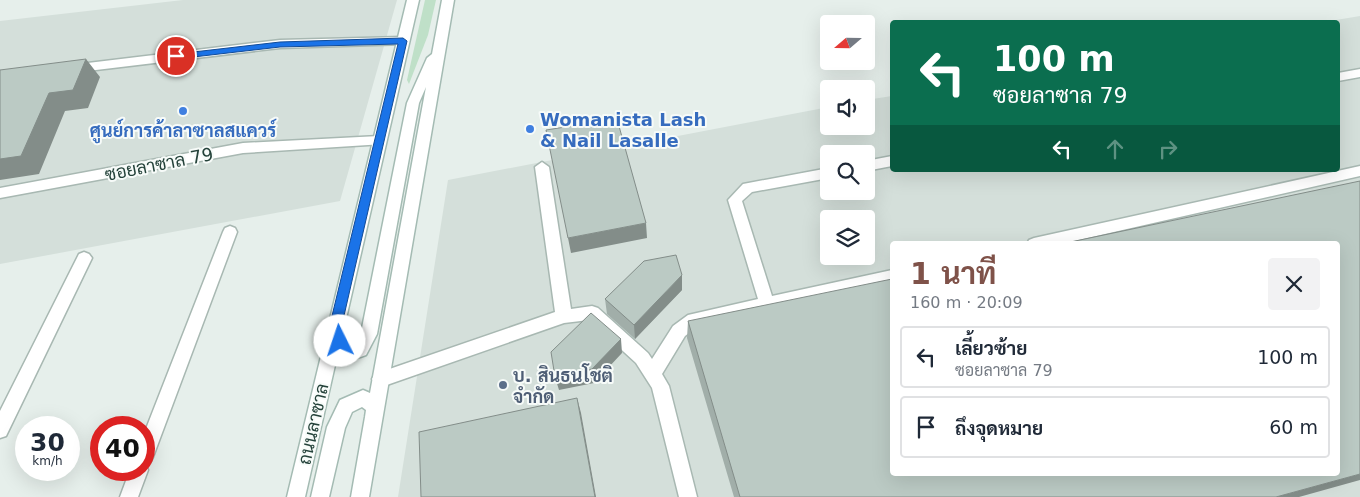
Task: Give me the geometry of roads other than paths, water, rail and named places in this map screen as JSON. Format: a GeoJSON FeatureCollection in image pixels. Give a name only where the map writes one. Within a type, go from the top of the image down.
{"type":"FeatureCollection","features":[{"type":"Feature","properties":{"kind":"street","name":"ถนนลาซาล"},"geometry":{"type":"LineString","coordinates":[[296,497],[413,0]]}},
{"type":"Feature","properties":{"kind":"street"},"geometry":{"type":"LineString","coordinates":[[360,497],[448,0]]}},
{"type":"Feature","properties":{"kind":"street"},"geometry":{"type":"LineString","coordinates":[[57,70],[280,44],[403,41]]}},
{"type":"Feature","properties":{"kind":"street"},"geometry":{"type":"LineString","coordinates":[[337,320],[340,341],[348,352],[360,350],[370,334],[413,103],[441,41]]}},
{"type":"Feature","properties":{"kind":"street"},"geometry":{"type":"LineString","coordinates":[[1340,77],[1360,73]]}},
{"type":"Feature","properties":{"kind":"street","name":"ซอยลาซาล 79"},"geometry":{"type":"LineString","coordinates":[[0,193],[243,148],[379,141]]}},
{"type":"Feature","properties":{"kind":"street"},"geometry":{"type":"LineString","coordinates":[[875,164],[890,161]]}},
{"type":"Feature","properties":{"kind":"street"},"geometry":{"type":"LineString","coordinates":[[542,167],[564,316]]}},
{"type":"Feature","properties":{"kind":"street"},"geometry":{"type":"LineString","coordinates":[[1047,241],[1330,173],[1360,171]]}},
{"type":"Feature","properties":{"kind":"street"},"geometry":{"type":"LineString","coordinates":[[767,304],[740,222],[735,200],[748,188],[820,175]]}},
{"type":"Feature","properties":{"kind":"street"},"geometry":{"type":"LineString","coordinates":[[155,428],[230,232]]}},
{"type":"Feature","properties":{"kind":"street"},"geometry":{"type":"LineString","coordinates":[[0,430],[84,258]]}},
{"type":"Feature","properties":{"kind":"street"},"geometry":{"type":"LineString","coordinates":[[652,374],[679,331],[694,320],[890,276]]}},
{"type":"Feature","properties":{"kind":"street"},"geometry":{"type":"LineString","coordinates":[[381,379],[564,316],[592,313],[642,358],[660,386],[688,497]]}},
{"type":"Feature","properties":{"kind":"street"},"geometry":{"type":"LineString","coordinates":[[320,497],[336,427],[346,406],[363,398],[375,408],[371,434]]}},
{"type":"Feature","properties":{"kind":"street"},"geometry":{"type":"LineString","coordinates":[[129,497],[135,481]]}},
{"type":"Feature","properties":{"kind":"place","name":"ศูนย์การค้าลาซาลสแควร์"},"geometry":{"type":"Point","coordinates":[183,111]}},
{"type":"Feature","properties":{"kind":"place","name":"Womanista Lash & Nail Lasalle"},"geometry":{"type":"Point","coordinates":[530,129]}},
{"type":"Feature","properties":{"kind":"place","name":"บ. สินธนโชติ จำกัด"},"geometry":{"type":"Point","coordinates":[503,385]}}]}
